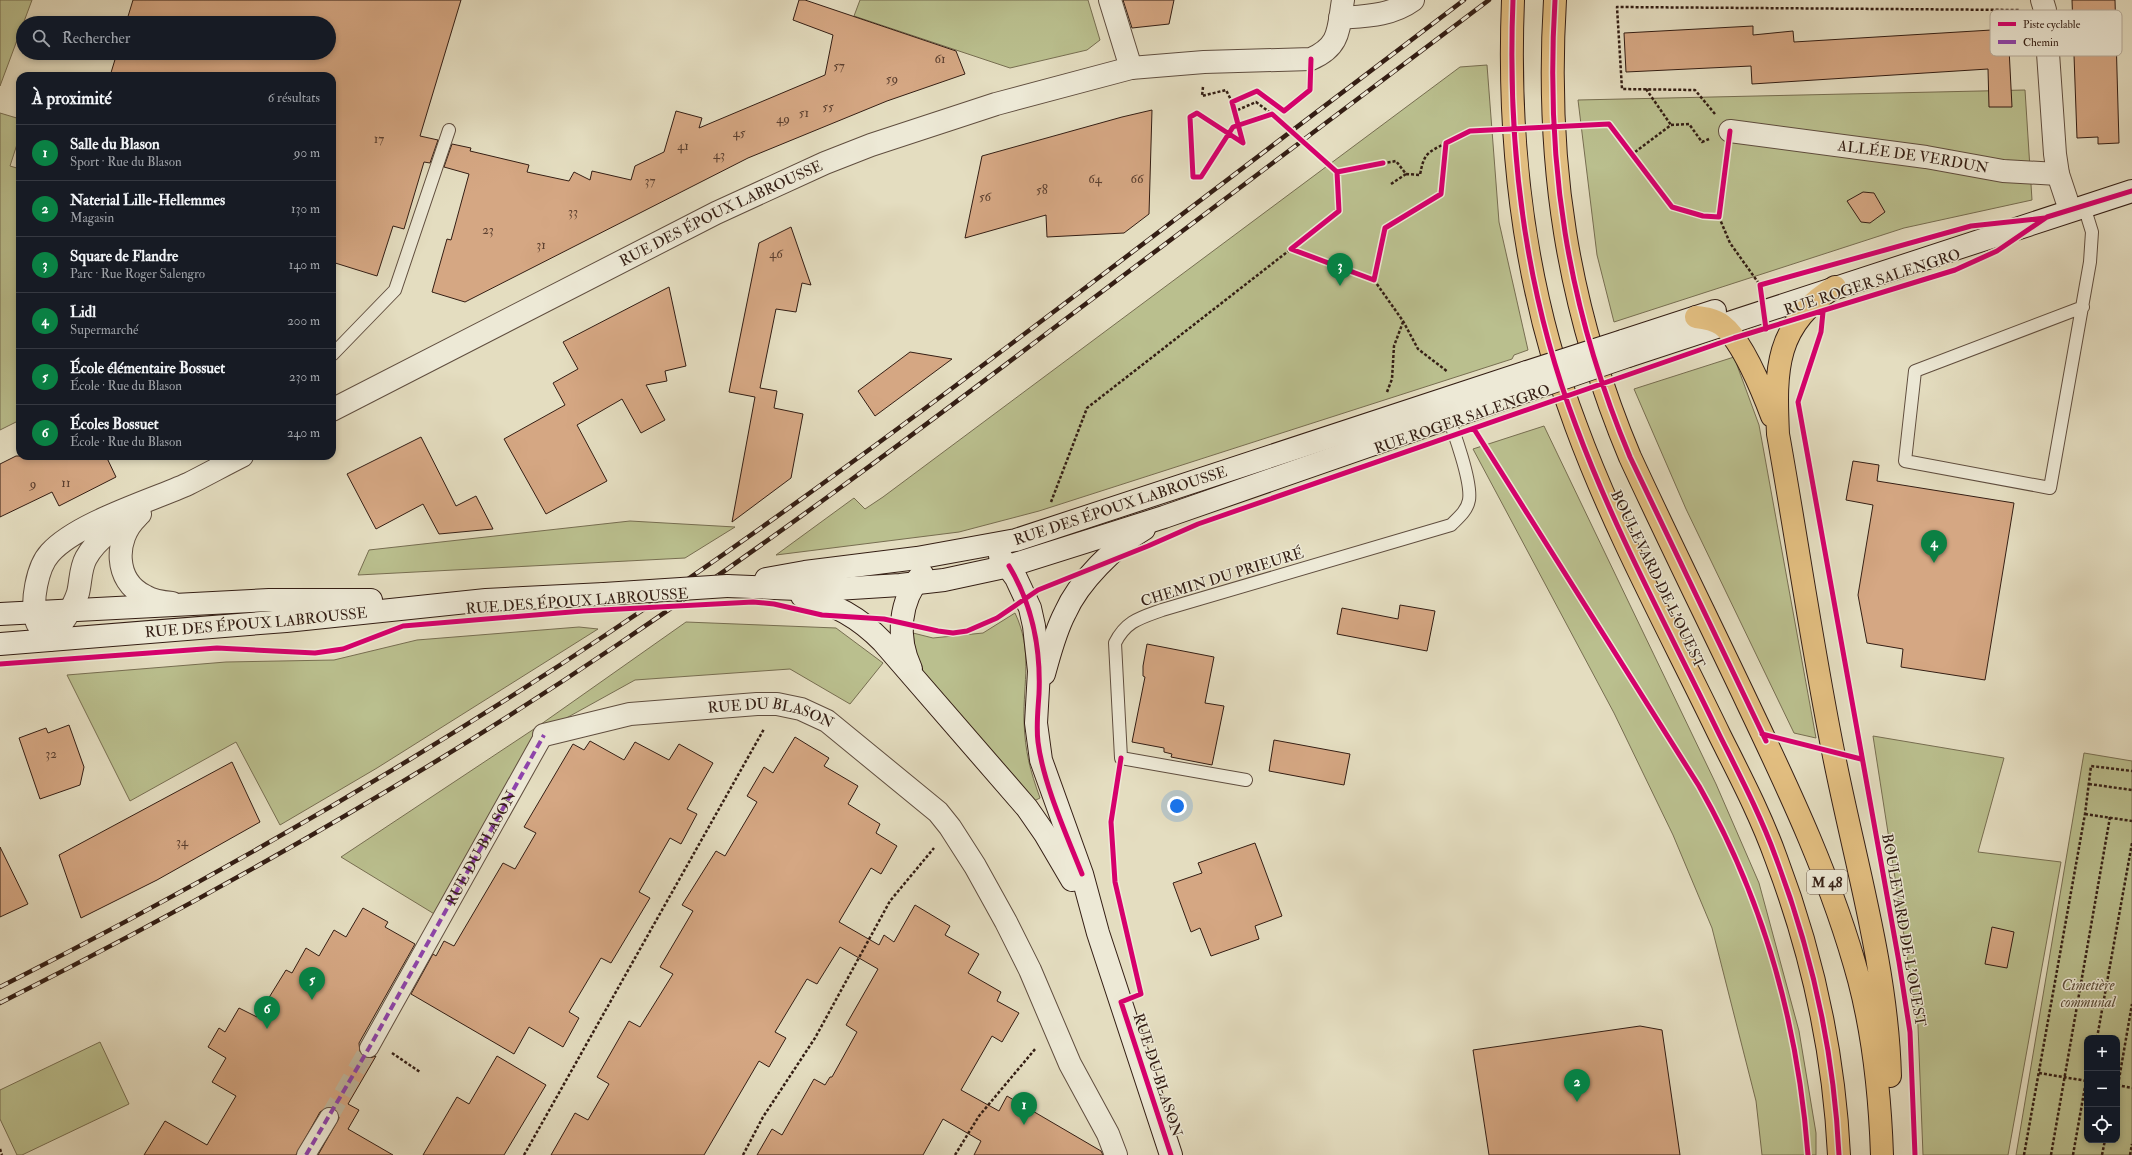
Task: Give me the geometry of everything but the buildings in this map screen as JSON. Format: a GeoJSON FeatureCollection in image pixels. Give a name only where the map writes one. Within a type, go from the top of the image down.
{"type":"FeatureCollection","features":[{"type":"Feature","properties":{"kind":"main road"},"geometry":{"type":"LineString","coordinates":[[1110,0],[1131,68]]}},
{"type":"Feature","properties":{"kind":"main road"},"geometry":{"type":"LineString","coordinates":[[1311,58],[1322,54],[1331,47],[1336,36],[1341,9],[1374,16],[1390,12],[1413,0]]}},
{"type":"Feature","properties":{"kind":"main road","name":"BOULEVARD DE L'OUEST"},"geometry":{"type":"LineString","coordinates":[[1513,0],[1511,91],[1516,167],[1528,257],[1546,336],[1575,425],[1602,489],[1776,855],[1805,946],[1818,996],[1834,1089],[1839,1155]]}},
{"type":"Feature","properties":{"kind":"main road","name":"BOULEVARD DE L'OUEST"},"geometry":{"type":"LineString","coordinates":[[1555,0],[1552,82],[1558,193],[1566,244],[1590,346],[1612,415],[1630,457],[1766,741],[1823,871],[1859,981],[1870,1028],[1876,1070],[1882,1155]]}},
{"type":"Feature","properties":{"kind":"main road"},"geometry":{"type":"LineString","coordinates":[[2048,56],[2053,136],[2058,174],[2077,208]]}},
{"type":"Feature","properties":{"kind":"main road","name":"RUE DES ÉPOUX LABROUSSE"},"geometry":{"type":"LineString","coordinates":[[336,408],[716,213],[825,163],[938,122],[1010,100],[1131,68],[1204,62],[1311,58]]}},
{"type":"Feature","properties":{"kind":"main road","name":"ALLÉE DE VERDUN"},"geometry":{"type":"LineString","coordinates":[[1730,131],[1926,157],[2003,171],[2058,174]]}},
{"type":"Feature","properties":{"kind":"main road","name":"RUE ROGER SALENGRO"},"geometry":{"type":"LineString","coordinates":[[1626,348],[1722,325],[2047,217],[2132,191]]}},
{"type":"Feature","properties":{"kind":"main road","name":"RUE ROGER SALENGRO"},"geometry":{"type":"LineString","coordinates":[[1164,517],[1445,409],[1626,348],[1763,289],[2047,217]]}},
{"type":"Feature","properties":{"kind":"main road"},"geometry":{"type":"LineString","coordinates":[[1835,287],[1819,297],[1808,308],[1788,334],[1778,369],[1776,400],[1778,434],[1833,752],[1875,941],[1887,1022],[1890,1067],[1892,1116],[1888,1155]]}},
{"type":"Feature","properties":{"kind":"main road"},"geometry":{"type":"LineString","coordinates":[[1696,318],[1710,318],[1722,325],[1734,338],[1758,382],[1778,434]]}},
{"type":"Feature","properties":{"kind":"main road","name":"RUE ROGER SALENGRO"},"geometry":{"type":"LineString","coordinates":[[1268,456],[1445,409]]}},
{"type":"Feature","properties":{"kind":"main road","name":"RUE DES ÉPOUX LABROUSSE"},"geometry":{"type":"LineString","coordinates":[[0,644],[286,621],[486,600],[727,586],[805,572],[860,566],[1016,540],[1268,456]]}},
{"type":"Feature","properties":{"kind":"main road","name":"RUE DES ÉPOUX LABROUSSE"},"geometry":{"type":"LineString","coordinates":[[49,640],[71,609],[78,591],[81,570],[86,558],[94,546],[114,530],[188,484],[220,461]]}},
{"type":"Feature","properties":{"kind":"main road","name":"RUE DES ÉPOUX LABROUSSE"},"geometry":{"type":"LineString","coordinates":[[49,640],[40,628],[35,612],[39,572],[49,553],[59,545],[99,522],[188,484]]}},
{"type":"Feature","properties":{"kind":"main road","name":"RUE DES ÉPOUX LABROUSSE"},"geometry":{"type":"LineString","coordinates":[[140,514],[130,524],[124,534],[120,560],[122,570],[135,590],[144,596],[155,601],[178,604]]}},
{"type":"Feature","properties":{"kind":"main road","name":"RUE DES ÉPOUX LABROUSSE"},"geometry":{"type":"LineString","coordinates":[[727,586],[820,590],[944,580],[1009,566],[1164,517]]}},
{"type":"Feature","properties":{"kind":"main road","name":"RUE DU BLASON"},"geometry":{"type":"LineString","coordinates":[[1039,694],[1057,631],[1064,613],[1075,595],[1092,574],[1119,548],[1142,530],[1164,517]]}},
{"type":"Feature","properties":{"kind":"main road","name":"RUE DU BLASON"},"geometry":{"type":"LineString","coordinates":[[920,684],[907,660],[902,633],[904,607],[914,583],[933,565],[963,550],[991,551],[1004,559],[1009,566],[1030,608],[1038,655],[1039,694],[1036,723],[1041,760],[1084,882],[1098,933],[1171,1155]]}},
{"type":"Feature","properties":{"kind":"main road","name":"RUE DU BLASON"},"geometry":{"type":"LineString","coordinates":[[767,588],[820,600],[854,616],[875,634],[920,684],[1036,820],[1070,876],[1098,933]]}},
{"type":"Feature","properties":{"kind":"main road","name":"RUE DES ÉPOUX LABROUSSE"},"geometry":{"type":"LineString","coordinates":[[0,614],[71,609],[314,599],[486,600]]}},
{"type":"Feature","properties":{"kind":"main road","name":"RUE DU BLASON"},"geometry":{"type":"LineString","coordinates":[[544,735],[630,714],[757,704],[777,704],[801,709],[827,721],[938,812],[950,827],[975,866],[1006,922],[1030,970],[1070,1064],[1108,1134],[1116,1155]]}},
{"type":"Feature","properties":{"kind":"street","name":"RUE DU BLASON"},"geometry":{"type":"LineString","coordinates":[[371,1045],[544,735]]}},
{"type":"Feature","properties":{"kind":"street"},"geometry":{"type":"LineString","coordinates":[[306,1155],[329,1117]]}},
{"type":"Feature","properties":{"kind":"lane"},"geometry":{"type":"LineString","coordinates":[[336,351],[395,290],[449,130]]}},
{"type":"Feature","properties":{"kind":"lane"},"geometry":{"type":"LineString","coordinates":[[2077,208],[2092,232],[2090,262],[2083,307],[2050,488],[1905,461],[1915,371],[2083,307]]}},
{"type":"Feature","properties":{"kind":"lane","name":"CHEMIN DU PRIEURÉ"},"geometry":{"type":"LineString","coordinates":[[1246,780],[1121,758],[1115,643],[1121,631],[1131,622],[1162,610],[1451,525],[1463,513],[1469,500],[1469,485],[1445,409]]}},
{"type":"Feature","properties":{"kind":"path"},"geometry":{"type":"LineString","coordinates":[[1763,289],[1730,243],[1719,217],[1730,131],[1695,90],[1622,89],[1617,7],[2044,5]]}},
{"type":"Feature","properties":{"kind":"path"},"geometry":{"type":"LineString","coordinates":[[1232,102],[1256,91],[1284,111],[1310,90],[1311,58]]}},
{"type":"Feature","properties":{"kind":"path"},"geometry":{"type":"LineString","coordinates":[[1646,89],[1670,125]]}},
{"type":"Feature","properties":{"kind":"path"},"geometry":{"type":"LineString","coordinates":[[1216,93],[1226,90],[1232,102],[1233,112],[1243,143],[1197,113],[1190,117],[1193,177],[1201,177],[1233,127],[1272,114]]}},
{"type":"Feature","properties":{"kind":"path"},"geometry":{"type":"LineString","coordinates":[[1048,510],[1087,408],[1339,211],[1337,172],[1272,114],[1256,102],[1233,112]]}},
{"type":"Feature","properties":{"kind":"path"},"geometry":{"type":"LineString","coordinates":[[1391,184],[1406,174],[1420,175],[1423,158],[1427,153],[1470,131],[1609,124],[1631,155],[1672,207],[1703,216],[1719,217]]}},
{"type":"Feature","properties":{"kind":"path"},"geometry":{"type":"LineString","coordinates":[[1631,155],[1670,125],[1689,124],[1702,142],[1730,131]]}},
{"type":"Feature","properties":{"kind":"path"},"geometry":{"type":"LineString","coordinates":[[1374,280],[1384,228],[1441,194],[1446,143]]}},
{"type":"Feature","properties":{"kind":"path"},"geometry":{"type":"LineString","coordinates":[[1337,172],[1396,161],[1406,174]]}},
{"type":"Feature","properties":{"kind":"path"},"geometry":{"type":"LineString","coordinates":[[1290,248],[1374,280],[1403,321],[1418,349],[1446,372],[1452,374]]}},
{"type":"Feature","properties":{"kind":"path"},"geometry":{"type":"LineString","coordinates":[[1384,400],[1392,379],[1394,346],[1403,321]]}},
{"type":"Feature","properties":{"kind":"path"},"geometry":{"type":"LineString","coordinates":[[524,1155],[777,704]]}},
{"type":"Feature","properties":{"kind":"path"},"geometry":{"type":"LineString","coordinates":[[2024,1155],[2085,814],[2091,766],[2132,771]]}},
{"type":"Feature","properties":{"kind":"path"},"geometry":{"type":"LineString","coordinates":[[2089,784],[2132,790]]}},
{"type":"Feature","properties":{"kind":"path"},"geometry":{"type":"LineString","coordinates":[[2085,814],[2132,821]]}},
{"type":"Feature","properties":{"kind":"path"},"geometry":{"type":"LineString","coordinates":[[2051,1155],[2110,818]]}},
{"type":"Feature","properties":{"kind":"path"},"geometry":{"type":"LineString","coordinates":[[743,1155],[763,1117],[814,1038],[890,901],[950,827]]}},
{"type":"Feature","properties":{"kind":"path"},"geometry":{"type":"LineString","coordinates":[[2099,1035],[2132,843]]}},
{"type":"Feature","properties":{"kind":"path"},"geometry":{"type":"LineString","coordinates":[[2120,1071],[2132,1004]]}},
{"type":"Feature","properties":{"kind":"path"},"geometry":{"type":"LineString","coordinates":[[955,1155],[979,1116],[1054,1026]]}},
{"type":"Feature","properties":{"kind":"path"},"geometry":{"type":"LineString","coordinates":[[371,1045],[420,1072]]}},
{"type":"Feature","properties":{"kind":"path"},"geometry":{"type":"LineString","coordinates":[[2039,1073],[2084,1080]]}},
{"type":"Feature","properties":{"kind":"path"},"geometry":{"type":"LineString","coordinates":[[2120,1086],[2132,1088]]}},
{"type":"Feature","properties":{"kind":"path"},"geometry":{"type":"LineString","coordinates":[[2073,1155],[2084,1097]]}},
{"type":"Feature","properties":{"kind":"path"},"geometry":{"type":"LineString","coordinates":[[2102,1155],[2104,1143]]}},
{"type":"Feature","properties":{"kind":"path"},"geometry":{"type":"LineString","coordinates":[[2130,1155],[2132,1144]]}},
{"type":"Feature","properties":{"kind":"path"},"geometry":{"type":"LineString","coordinates":[[0,1149],[2,1155]]}},
{"type":"Feature","properties":{"kind":"green space"},"geometry":{"type":"Polygon","coordinates":[[[0,0],[32,0],[26,16],[16,16],[16,43],[0,86],[0,0]]]}},
{"type":"Feature","properties":{"kind":"green space"},"geometry":{"type":"Polygon","coordinates":[[[860,0],[1088,0],[1100,40],[1087,50],[1010,68],[854,16],[860,0]]]}},
{"type":"Feature","properties":{"kind":"green space"},"geometry":{"type":"Polygon","coordinates":[[[1487,65],[1499,222],[1528,350],[1514,355],[1512,359],[1039,511],[959,532],[776,555],[854,498],[865,509],[883,497],[1460,67],[1487,65]]]}},
{"type":"Feature","properties":{"kind":"green space"},"geometry":{"type":"Polygon","coordinates":[[[2025,90],[2032,200],[1904,228],[1614,322],[1597,255],[1578,100],[2025,90]]]}},
{"type":"Feature","properties":{"kind":"green space"},"geometry":{"type":"Polygon","coordinates":[[[0,113],[16,118],[16,147],[10,166],[16,168],[16,422],[0,430],[0,113]]]}},
{"type":"Feature","properties":{"kind":"green space"},"geometry":{"type":"Polygon","coordinates":[[[1734,357],[1759,425],[1816,738],[1794,733],[1686,509],[1634,389],[1734,357]]]}},
{"type":"Feature","properties":{"kind":"green space"},"geometry":{"type":"Polygon","coordinates":[[[1544,426],[1716,784],[1759,883],[1799,1031],[1816,1133],[1816,1155],[1762,1155],[1756,1101],[1712,928],[1673,835],[1614,713],[1473,449],[1544,426]]]}},
{"type":"Feature","properties":{"kind":"green space"},"geometry":{"type":"Polygon","coordinates":[[[630,521],[735,527],[685,558],[358,575],[369,550],[630,521]]]}},
{"type":"Feature","properties":{"kind":"green space"},"geometry":{"type":"Polygon","coordinates":[[[1015,613],[1021,627],[1024,640],[1026,667],[1024,721],[1027,752],[1040,798],[1034,801],[923,672],[915,650],[913,633],[933,638],[983,633],[1015,613]]]}},
{"type":"Feature","properties":{"kind":"green space"},"geometry":{"type":"Polygon","coordinates":[[[686,622],[836,628],[883,663],[850,704],[790,669],[635,680],[541,732],[436,915],[341,857],[537,727],[686,622]]]}},
{"type":"Feature","properties":{"kind":"green space"},"geometry":{"type":"Polygon","coordinates":[[[579,627],[598,629],[377,768],[280,825],[236,742],[130,801],[67,675],[226,662],[334,660],[417,640],[579,627]]]}},
{"type":"Feature","properties":{"kind":"green space"},"geometry":{"type":"Polygon","coordinates":[[[1873,736],[2004,758],[1978,852],[2061,862],[2008,1155],[1923,1155],[1918,1026],[1873,736]]]}},
{"type":"Feature","properties":{"kind":"green space","name":"Cimetière communal"},"geometry":{"type":"Polygon","coordinates":[[[2084,753],[2132,761],[2132,1155],[2016,1155],[2084,753]]]}},
{"type":"Feature","properties":{"kind":"green space"},"geometry":{"type":"Polygon","coordinates":[[[100,1042],[129,1104],[22,1155],[17,1155],[0,1119],[0,1090],[100,1042]]]}},
{"type":"Feature","properties":{"kind":"tunnel"},"geometry":{"type":"LineString","coordinates":[[329,1117],[369,1048]]}},
{"type":"Feature","properties":{"kind":"railway"},"geometry":{"type":"LineString","coordinates":[[0,987],[156,905],[309,820],[459,729],[607,634],[730,550],[911,419],[1464,0]]}},
{"type":"Feature","properties":{"kind":"railway"},"geometry":{"type":"LineString","coordinates":[[0,1003],[158,921],[314,834],[467,742],[617,645],[731,567],[898,445],[1489,0]]}},
{"type":"Feature","properties":{"kind":"marked path"},"geometry":{"type":"LineString","coordinates":[[306,1155],[369,1048],[544,735]]}},
{"type":"Feature","properties":{"kind":"cycle path"},"geometry":{"type":"LineString","coordinates":[[1513,0],[1513,109],[1517,163],[1523,216],[1543,322],[1558,374],[1591,466],[1644,582],[1757,811],[1789,894],[1819,1004],[1832,1079],[1839,1155]]}},
{"type":"Feature","properties":{"kind":"cycle path"},"geometry":{"type":"LineString","coordinates":[[1555,0],[1553,60],[1554,119],[1558,176],[1565,233],[1576,289],[1590,345],[1608,401],[1630,457],[1766,741]]}},
{"type":"Feature","properties":{"kind":"cycle path"},"geometry":{"type":"LineString","coordinates":[[1311,59],[1310,90],[1284,111],[1257,91],[1232,102],[1243,143],[1197,113],[1190,117],[1193,177],[1201,177],[1233,127],[1272,114],[1337,172]]}},
{"type":"Feature","properties":{"kind":"cycle path"},"geometry":{"type":"LineString","coordinates":[[1383,163],[1337,172],[1339,211],[1291,249],[1374,280],[1385,228],[1441,194],[1446,143],[1470,131],[1609,124],[1672,207],[1703,216],[1719,217],[1730,131]]}},
{"type":"Feature","properties":{"kind":"cycle path"},"geometry":{"type":"LineString","coordinates":[[0,664],[217,648],[315,653],[343,649],[403,626],[583,611],[753,602],[774,604],[822,615],[884,619],[938,631],[953,633],[967,631],[997,618],[1038,590],[1148,546],[1198,524],[1734,338],[1955,270],[1997,251],[2047,217],[2132,191]]}},
{"type":"Feature","properties":{"kind":"cycle path"},"geometry":{"type":"LineString","coordinates":[[1766,329],[1760,285],[1971,226],[2045,218]]}},
{"type":"Feature","properties":{"kind":"cycle path"},"geometry":{"type":"LineString","coordinates":[[1823,312],[1821,332],[1798,402],[1899,962],[1910,1032],[1915,1155]]}},
{"type":"Feature","properties":{"kind":"cycle path"},"geometry":{"type":"LineString","coordinates":[[1474,429],[1699,786],[1722,829],[1742,873],[1774,964],[1796,1059],[1808,1155]]}},
{"type":"Feature","properties":{"kind":"cycle path"},"geometry":{"type":"LineString","coordinates":[[1009,566],[1030,612],[1037,644],[1039,660],[1037,730],[1045,775],[1056,809],[1082,874]]}},
{"type":"Feature","properties":{"kind":"cycle path"},"geometry":{"type":"LineString","coordinates":[[1762,734],[1861,759]]}},
{"type":"Feature","properties":{"kind":"cycle path"},"geometry":{"type":"LineString","coordinates":[[1121,758],[1111,822],[1115,882],[1141,994],[1121,1002],[1171,1155]]}},
{"type":"Feature","properties":{"kind":"place","name":"Square de Flandre"},"geometry":{"type":"Point","coordinates":[1340,286]}},
{"type":"Feature","properties":{"kind":"place","name":"Lidl"},"geometry":{"type":"Point","coordinates":[1934,563]}},
{"type":"Feature","properties":{"kind":"place","name":"École élémentaire Bossuet"},"geometry":{"type":"Point","coordinates":[312,1000]}},
{"type":"Feature","properties":{"kind":"place","name":"Écoles Bossuet"},"geometry":{"type":"Point","coordinates":[267,1029]}},
{"type":"Feature","properties":{"kind":"place","name":"Naterial Lille-Hellemmes"},"geometry":{"type":"Point","coordinates":[1577,1102]}},
{"type":"Feature","properties":{"kind":"place","name":"Salle du Blason"},"geometry":{"type":"Point","coordinates":[1024,1125]}}]}
